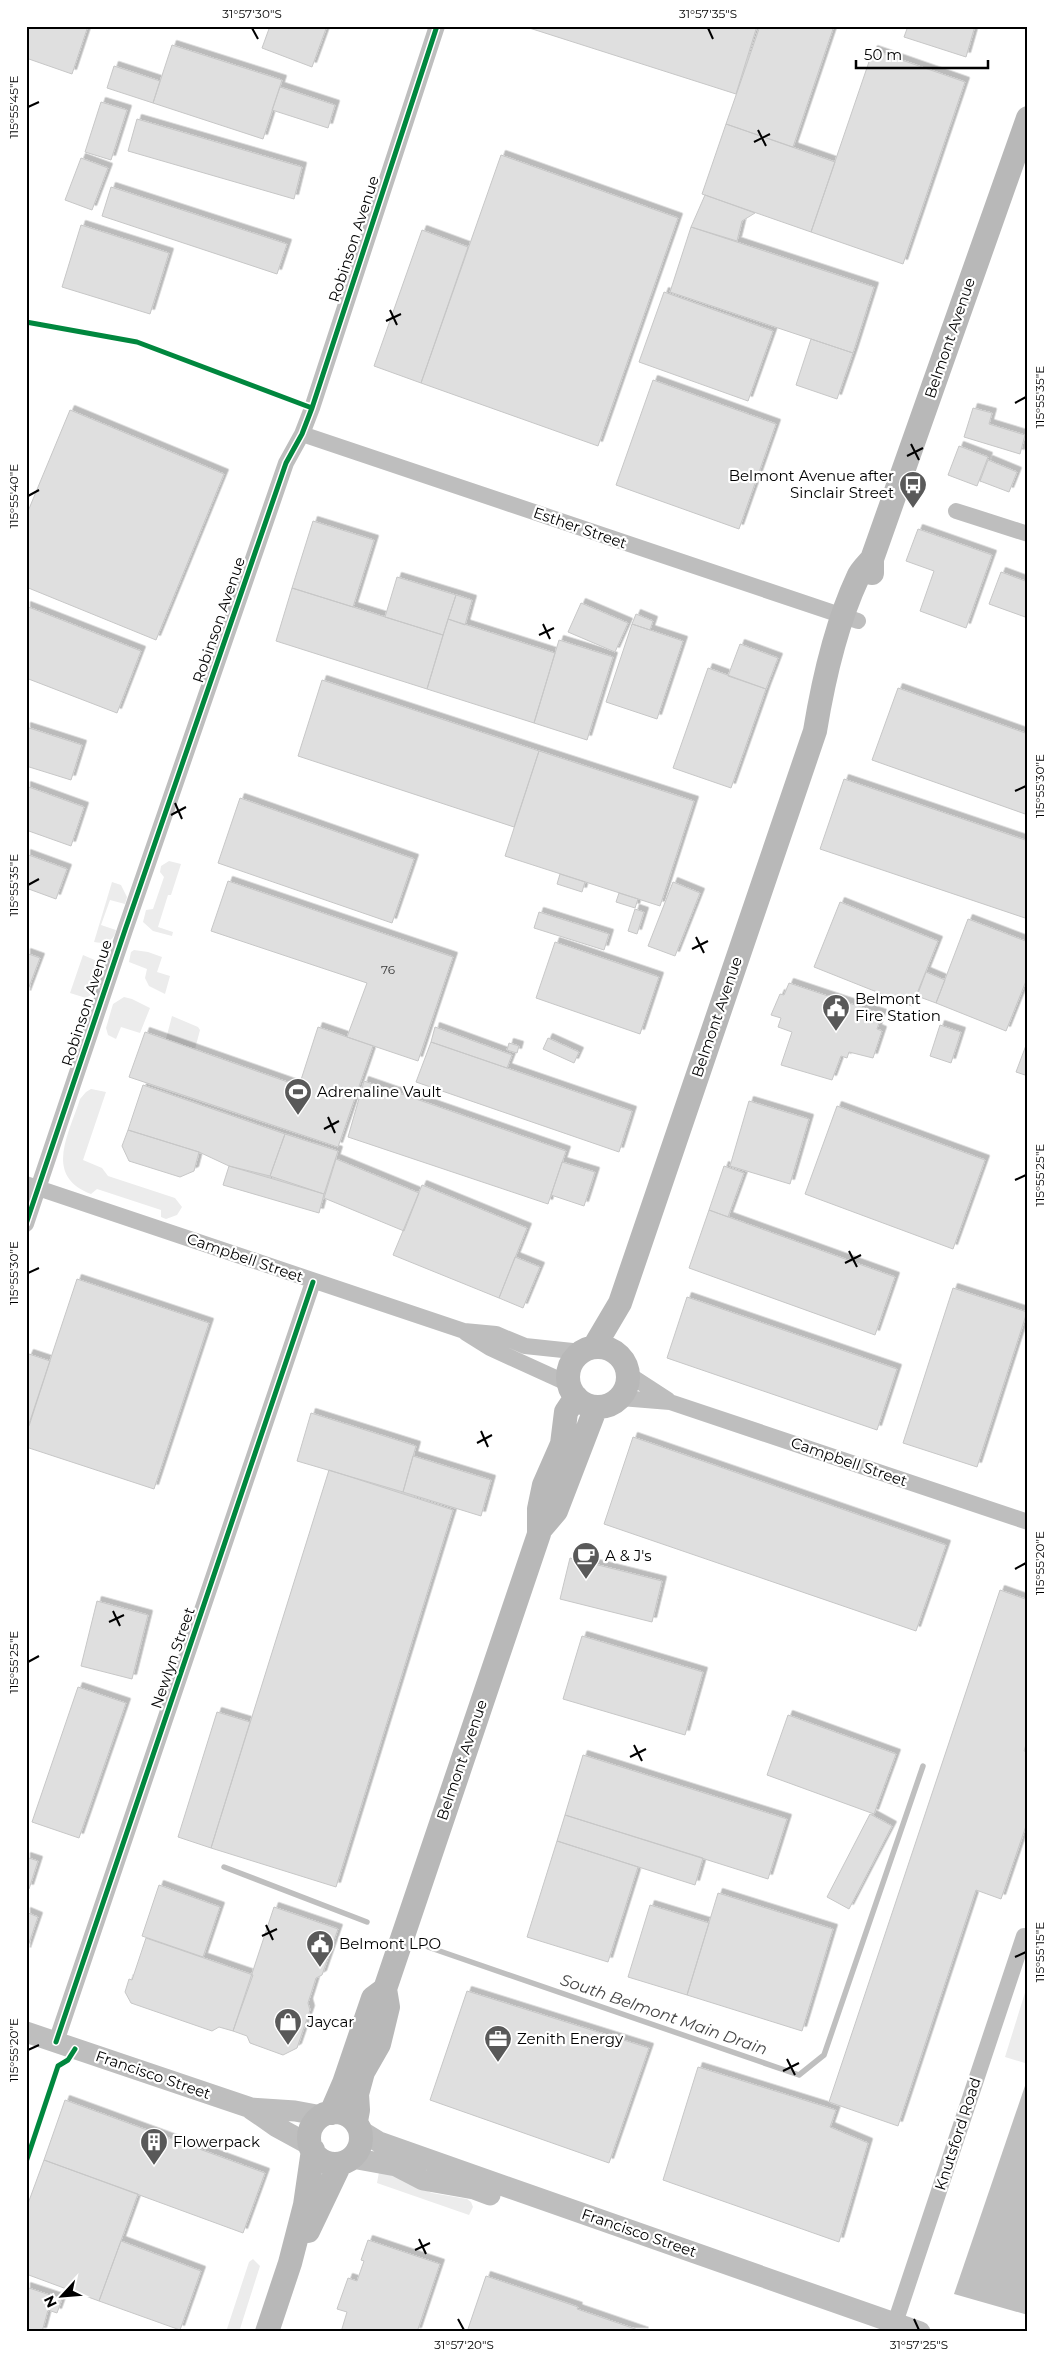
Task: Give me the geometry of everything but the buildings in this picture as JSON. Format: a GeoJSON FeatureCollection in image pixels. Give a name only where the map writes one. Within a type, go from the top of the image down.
{"type":"FeatureCollection","features":[{"type":"Feature","properties":{"kind":"main road","name":"Belmont Avenue"},"geometry":{"type":"LineString","coordinates":[[588,1350],[620,1303],[815,732],[821,693],[851,619],[859,575],[872,559],[1028,118]]}},
{"type":"Feature","properties":{"kind":"main road","name":"Belmont Avenue"},"geometry":{"type":"LineString","coordinates":[[620,1303],[624,1365]]}},
{"type":"Feature","properties":{"kind":"main road"},"geometry":{"type":"LineString","coordinates":[[603,1347],[624,1365],[625,1391],[613,1403],[580,1396],[570,1366],[588,1350],[603,1347]]}},
{"type":"Feature","properties":{"kind":"main road","name":"Belmont Avenue"},"geometry":{"type":"LineString","coordinates":[[358,2126],[358,2094],[363,2072],[379,2044],[388,2007],[385,1989],[539,1531],[556,1511],[580,1396]]}},
{"type":"Feature","properties":{"kind":"main road","name":"Belmont Avenue"},"geometry":{"type":"LineString","coordinates":[[326,2114],[344,2082],[373,1998],[385,1989]]}},
{"type":"Feature","properties":{"kind":"main road"},"geometry":{"type":"LineString","coordinates":[[267,2332],[290,2262],[305,2205],[312,2147],[312,2128],[326,2114],[344,2114],[358,2126],[362,2141],[358,2150],[346,2161],[290,2262]]}},
{"type":"Feature","properties":{"kind":"main road"},"geometry":{"type":"LineString","coordinates":[[312,2147],[324,2161],[346,2161]]}},
{"type":"Feature","properties":{"kind":"street","name":"Robinson Avenue"},"geometry":{"type":"LineString","coordinates":[[26,1224],[32,1186],[117,951],[286,463],[302,434],[437,26]]}},
{"type":"Feature","properties":{"kind":"street","name":"Esther Street"},"geometry":{"type":"LineString","coordinates":[[302,434],[851,619]]}},
{"type":"Feature","properties":{"kind":"street"},"geometry":{"type":"LineString","coordinates":[[956,511],[1028,534]]}},
{"type":"Feature","properties":{"kind":"street","name":"Campbell Street"},"geometry":{"type":"LineString","coordinates":[[32,1186],[464,1332],[580,1396]]}},
{"type":"Feature","properties":{"kind":"street","name":"Newlyn Street"},"geometry":{"type":"LineString","coordinates":[[56,2042],[313,1282]]}},
{"type":"Feature","properties":{"kind":"street","name":"Campbell Street"},"geometry":{"type":"LineString","coordinates":[[464,1332],[496,1334],[525,1346],[588,1350]]}},
{"type":"Feature","properties":{"kind":"street","name":"Campbell Street"},"geometry":{"type":"LineString","coordinates":[[624,1365],[670,1402]]}},
{"type":"Feature","properties":{"kind":"street","name":"Campbell Street"},"geometry":{"type":"LineString","coordinates":[[620,1398],[670,1402],[1028,1522]]}},
{"type":"Feature","properties":{"kind":"street","name":"Knutsford Road"},"geometry":{"type":"LineString","coordinates":[[890,2329],[1024,1936]]}},
{"type":"Feature","properties":{"kind":"street","name":"Francisco Street"},"geometry":{"type":"LineString","coordinates":[[26,2032],[251,2108],[326,2114]]}},
{"type":"Feature","properties":{"kind":"street","name":"Francisco Street"},"geometry":{"type":"LineString","coordinates":[[251,2108],[277,2127],[312,2147]]}},
{"type":"Feature","properties":{"kind":"street","name":"Francisco Street"},"geometry":{"type":"LineString","coordinates":[[358,2126],[379,2142],[662,2240],[890,2329]]}},
{"type":"Feature","properties":{"kind":"street","name":"Francisco Street"},"geometry":{"type":"LineString","coordinates":[[346,2161],[396,2166],[423,2180],[474,2189],[890,2329],[920,2332]]}},
{"type":"Feature","properties":{"kind":"shaded area"},"geometry":{"type":"Polygon","coordinates":[[[169,861],[181,864],[171,895],[168,895],[158,927],[173,932],[172,936],[153,931],[143,922],[146,910],[153,909],[164,877],[160,872],[161,866],[169,861]]]}},
{"type":"Feature","properties":{"kind":"shaded area"},"geometry":{"type":"Polygon","coordinates":[[[112,882],[121,885],[127,897],[125,904],[110,900],[101,925],[116,930],[115,934],[111,940],[101,943],[94,942],[112,882]]]}},
{"type":"Feature","properties":{"kind":"shaded area"},"geometry":{"type":"Polygon","coordinates":[[[134,950],[162,957],[157,972],[170,976],[165,994],[149,986],[145,978],[147,969],[129,962],[131,952],[134,950]]]}},
{"type":"Feature","properties":{"kind":"shaded area"},"geometry":{"type":"Polygon","coordinates":[[[83,955],[97,961],[102,972],[94,993],[86,998],[70,993],[83,955]]]}},
{"type":"Feature","properties":{"kind":"shaded area"},"geometry":{"type":"Polygon","coordinates":[[[124,997],[150,1008],[140,1033],[121,1027],[116,1039],[108,1035],[106,1028],[113,1004],[124,997]]]}},
{"type":"Feature","properties":{"kind":"shaded area"},"geometry":{"type":"Polygon","coordinates":[[[172,1016],[198,1027],[200,1030],[195,1049],[166,1039],[172,1016]]]}},
{"type":"Feature","properties":{"kind":"shaded area"},"geometry":{"type":"Polygon","coordinates":[[[91,1089],[106,1092],[83,1160],[102,1168],[108,1176],[175,1198],[182,1207],[177,1215],[166,1219],[161,1217],[161,1210],[97,1189],[91,1194],[76,1186],[67,1176],[63,1153],[66,1140],[80,1099],[91,1089]]]}},
{"type":"Feature","properties":{"kind":"shaded area"},"geometry":{"type":"Polygon","coordinates":[[[1028,1983],[1028,2064],[1005,2057],[1028,1983]]]}},
{"type":"Feature","properties":{"kind":"shaded area"},"geometry":{"type":"Polygon","coordinates":[[[1028,2077],[1028,2315],[954,2294],[1028,2077]]]}},
{"type":"Feature","properties":{"kind":"shaded area"},"geometry":{"type":"Polygon","coordinates":[[[379,2172],[385,2172],[432,2193],[467,2199],[473,2207],[469,2215],[377,2183],[379,2172]]]}},
{"type":"Feature","properties":{"kind":"shaded area"},"geometry":{"type":"Polygon","coordinates":[[[253,2259],[260,2266],[239,2332],[226,2332],[249,2262],[253,2259]]]}},
{"type":"Feature","properties":{"kind":"waterway","name":"South Belmont Main Drain"},"geometry":{"type":"LineString","coordinates":[[428,1947],[799,2075],[824,2055],[923,1766]]}},
{"type":"Feature","properties":{"kind":"waterway"},"geometry":{"type":"LineString","coordinates":[[224,1867],[367,1922]]}},
{"type":"Feature","properties":{"kind":"cycle path"},"geometry":{"type":"LineString","coordinates":[[26,1224],[286,463],[302,434],[312,408],[437,26]]}},
{"type":"Feature","properties":{"kind":"cycle path"},"geometry":{"type":"LineString","coordinates":[[26,322],[137,342],[312,408]]}},
{"type":"Feature","properties":{"kind":"cycle path"},"geometry":{"type":"LineString","coordinates":[[56,2042],[313,1282]]}},
{"type":"Feature","properties":{"kind":"cycle path"},"geometry":{"type":"LineString","coordinates":[[26,2162],[58,2066],[68,2060],[75,2049]]}},
{"type":"Feature","properties":{"kind":"place","name":"Belmont Avenue after Sinclair Street"},"geometry":{"type":"Point","coordinates":[913,509]}},
{"type":"Feature","properties":{"kind":"place","name":"Belmont Fire Station"},"geometry":{"type":"Point","coordinates":[836,1032]}},
{"type":"Feature","properties":{"kind":"place","name":"Adrenaline Vault"},"geometry":{"type":"Point","coordinates":[298,1116]}},
{"type":"Feature","properties":{"kind":"place","name":"A & J's"},"geometry":{"type":"Point","coordinates":[586,1580]}},
{"type":"Feature","properties":{"kind":"place","name":"Belmont LPO"},"geometry":{"type":"Point","coordinates":[320,1968]}},
{"type":"Feature","properties":{"kind":"place","name":"Jaycar"},"geometry":{"type":"Point","coordinates":[288,2046]}},
{"type":"Feature","properties":{"kind":"place","name":"Zenith Energy"},"geometry":{"type":"Point","coordinates":[498,2063]}},
{"type":"Feature","properties":{"kind":"place","name":"Flowerpack"},"geometry":{"type":"Point","coordinates":[154,2166]}}]}
